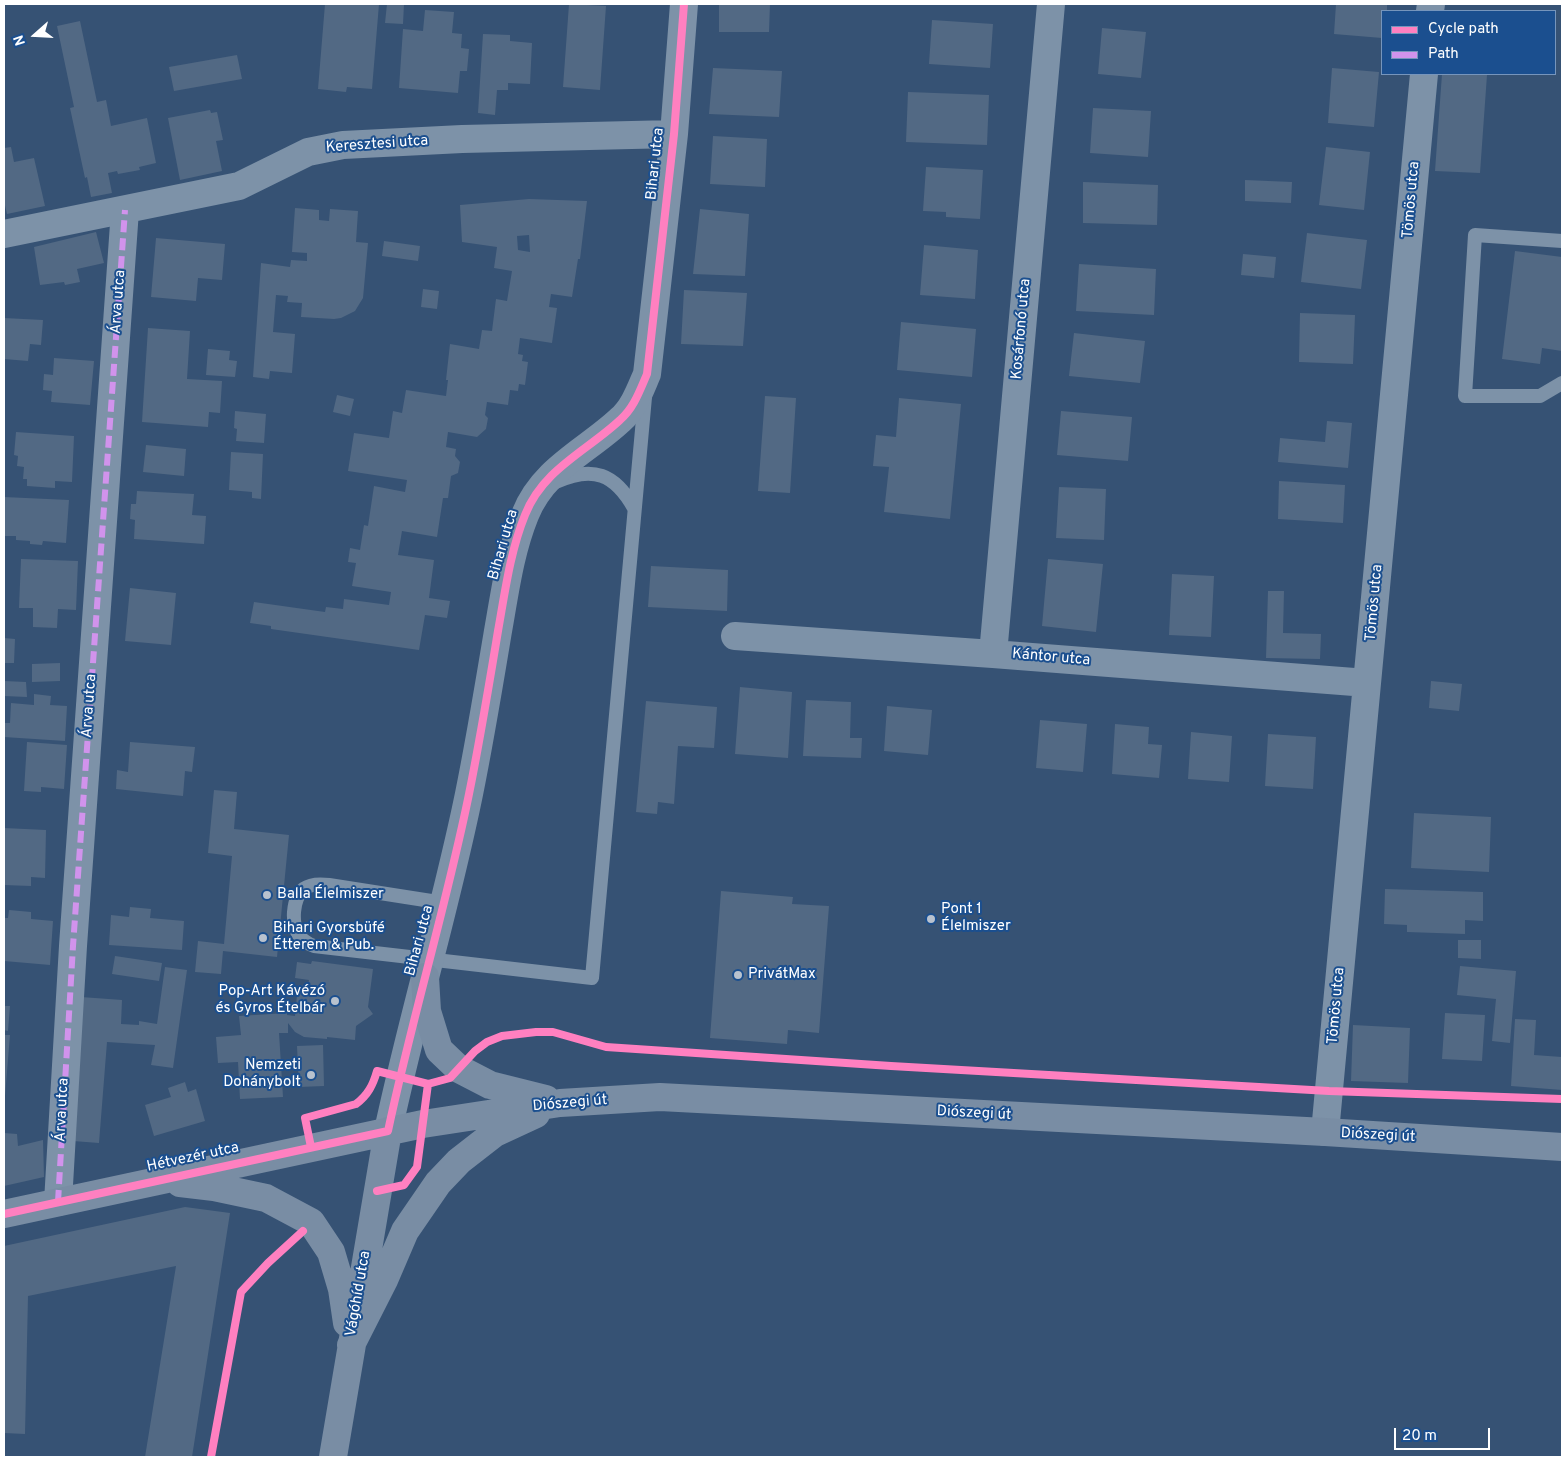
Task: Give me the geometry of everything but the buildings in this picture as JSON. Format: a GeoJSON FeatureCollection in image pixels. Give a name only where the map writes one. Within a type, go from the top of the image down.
{"type":"FeatureCollection","features":[{"type":"Feature","properties":{"kind":"main road"},"geometry":{"type":"LineString","coordinates":[[427,968],[427,1011],[439,1050],[459,1069],[490,1085],[560,1103]]}},
{"type":"Feature","properties":{"kind":"main road","name":"Diószegi út"},"geometry":{"type":"LineString","coordinates":[[388,1131],[500,1111],[560,1103],[660,1097],[1325,1132],[1562,1147]]}},
{"type":"Feature","properties":{"kind":"main road"},"geometry":{"type":"LineString","coordinates":[[351,1345],[384,1280],[405,1231],[438,1183],[459,1161],[495,1133],[560,1103]]}},
{"type":"Feature","properties":{"kind":"main road","name":"Hétvezér utca"},"geometry":{"type":"LineString","coordinates":[[4,1214],[388,1131]]}},
{"type":"Feature","properties":{"kind":"main road","name":"Vágóhíd utca"},"geometry":{"type":"LineString","coordinates":[[333,1457],[388,1131]]}},
{"type":"Feature","properties":{"kind":"main road"},"geometry":{"type":"LineString","coordinates":[[156,1180],[214,1187],[266,1198],[311,1222],[331,1252],[342,1289],[351,1345]]}},
{"type":"Feature","properties":{"kind":"street","name":"Bihari utca"},"geometry":{"type":"LineString","coordinates":[[388,1131],[399,1076],[444,903],[469,795],[508,574],[525,513],[544,481],[621,420],[636,398],[647,374],[674,134],[684,4]]}},
{"type":"Feature","properties":{"kind":"street","name":"Kosárfonó utca"},"geometry":{"type":"LineString","coordinates":[[993,654],[1052,4]]}},
{"type":"Feature","properties":{"kind":"street","name":"Tömös utca"},"geometry":{"type":"LineString","coordinates":[[1325,1132],[1424,75]]}},
{"type":"Feature","properties":{"kind":"street","name":"Keresztesi utca"},"geometry":{"type":"LineString","coordinates":[[4,234],[239,186],[308,152],[343,144],[674,134]]}},
{"type":"Feature","properties":{"kind":"street","name":"Árva utca"},"geometry":{"type":"LineString","coordinates":[[58,1202],[73,946],[125,210]]}},
{"type":"Feature","properties":{"kind":"street","name":"Kántor utca"},"geometry":{"type":"LineString","coordinates":[[735,636],[993,654],[1367,684]]}},
{"type":"Feature","properties":{"kind":"lane"},"geometry":{"type":"LineString","coordinates":[[1562,241],[1475,235],[1465,396],[1540,396],[1562,383]]}},
{"type":"Feature","properties":{"kind":"lane"},"geometry":{"type":"LineString","coordinates":[[444,903],[322,884],[309,886],[303,888],[296,898],[294,929],[308,944],[427,968],[592,978],[647,374]]}},
{"type":"Feature","properties":{"kind":"lane"},"geometry":{"type":"LineString","coordinates":[[534,496],[568,476],[591,473],[603,476],[621,488],[634,508]]}},
{"type":"Feature","properties":{"kind":"marked path"},"geometry":{"type":"LineString","coordinates":[[58,1202],[73,946],[125,210]]}},
{"type":"Feature","properties":{"kind":"cycle path"},"geometry":{"type":"LineString","coordinates":[[4,1214],[388,1131],[460,836],[477,753],[508,572],[515,543],[525,515],[543,485],[554,473],[625,415],[636,398],[647,374],[674,134],[684,4]]}},
{"type":"Feature","properties":{"kind":"cycle path"},"geometry":{"type":"LineString","coordinates":[[377,1191],[404,1185],[417,1167],[428,1084],[450,1078],[475,1051],[487,1042],[502,1036],[536,1032],[553,1032],[606,1047],[891,1066],[1329,1091],[1562,1099]]}},
{"type":"Feature","properties":{"kind":"cycle path"},"geometry":{"type":"LineString","coordinates":[[311,1147],[305,1118],[356,1104],[364,1097],[374,1081],[377,1071],[428,1084]]}},
{"type":"Feature","properties":{"kind":"cycle path"},"geometry":{"type":"LineString","coordinates":[[211,1457],[241,1292],[268,1263],[303,1231]]}},
{"type":"Feature","properties":{"kind":"place","name":"Balla Élelmiszer"},"geometry":{"type":"Point","coordinates":[267,895]}},
{"type":"Feature","properties":{"kind":"place","name":"Pont 1 Élelmiszer"},"geometry":{"type":"Point","coordinates":[931,919]}},
{"type":"Feature","properties":{"kind":"place","name":"Bihari Gyorsbüfé Étterem & Pub."},"geometry":{"type":"Point","coordinates":[263,938]}},
{"type":"Feature","properties":{"kind":"place","name":"PrivátMax"},"geometry":{"type":"Point","coordinates":[738,975]}},
{"type":"Feature","properties":{"kind":"place","name":"Pop-Art Kávézó és Gyros Ételbár"},"geometry":{"type":"Point","coordinates":[335,1001]}},
{"type":"Feature","properties":{"kind":"place","name":"Nemzeti Dohánybolt"},"geometry":{"type":"Point","coordinates":[311,1075]}}]}
